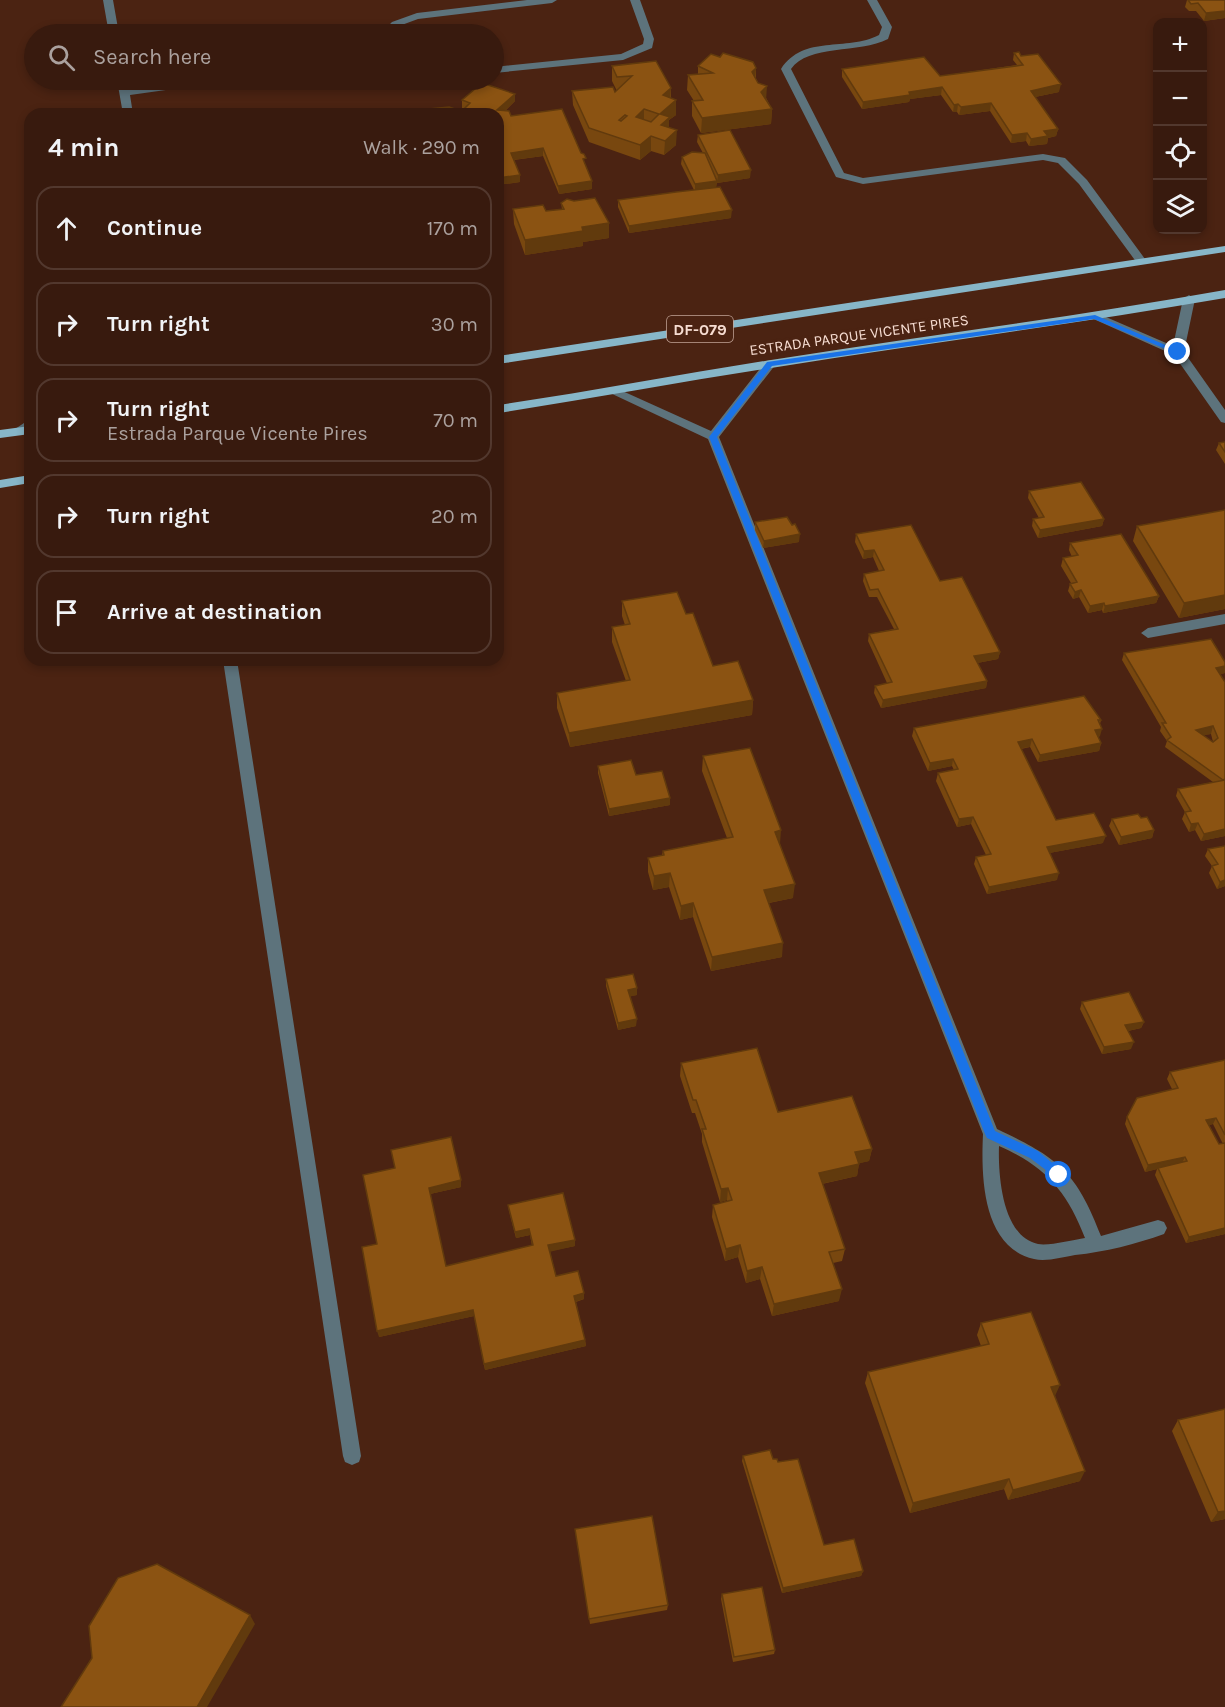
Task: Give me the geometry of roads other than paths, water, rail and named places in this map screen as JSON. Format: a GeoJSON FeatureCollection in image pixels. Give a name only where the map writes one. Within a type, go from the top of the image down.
{"type":"FeatureCollection","features":[{"type":"Feature","properties":{"kind":"main road","name":"ESTRADA PARQUE VICENTE PIRES"},"geometry":{"type":"LineString","coordinates":[[504,359],[1225,249]]}},
{"type":"Feature","properties":{"kind":"main road","name":"ESTRADA PARQUE VICENTE PIRES"},"geometry":{"type":"LineString","coordinates":[[504,408],[614,392],[770,364],[1095,317],[1225,294]]}},
{"type":"Feature","properties":{"kind":"main road"},"geometry":{"type":"LineString","coordinates":[[0,434],[24,431]]}},
{"type":"Feature","properties":{"kind":"main road"},"geometry":{"type":"LineString","coordinates":[[0,484],[24,480]]}},
{"type":"Feature","properties":{"kind":"street"},"geometry":{"type":"LineString","coordinates":[[108,0],[112,24]]}},
{"type":"Feature","properties":{"kind":"street"},"geometry":{"type":"LineString","coordinates":[[395,24],[417,16],[552,0]]}},
{"type":"Feature","properties":{"kind":"street"},"geometry":{"type":"LineString","coordinates":[[504,69],[623,57],[638,52],[648,46],[649,39],[635,0]]}},
{"type":"Feature","properties":{"kind":"street"},"geometry":{"type":"LineString","coordinates":[[872,0],[887,27],[884,37],[866,45],[803,52],[792,59],[786,69],[840,175],[863,181],[1043,157],[1061,160],[1083,182],[1141,261]]}},
{"type":"Feature","properties":{"kind":"street"},"geometry":{"type":"LineString","coordinates":[[124,90],[127,108]]}},
{"type":"Feature","properties":{"kind":"street"},"geometry":{"type":"LineString","coordinates":[[124,93],[145,90]]}},
{"type":"Feature","properties":{"kind":"street"},"geometry":{"type":"LineString","coordinates":[[1178,352],[1189,299]]}},
{"type":"Feature","properties":{"kind":"street"},"geometry":{"type":"LineString","coordinates":[[1095,317],[1178,352],[1225,420]]}},
{"type":"Feature","properties":{"kind":"street"},"geometry":{"type":"LineString","coordinates":[[713,437],[770,364]]}},
{"type":"Feature","properties":{"kind":"street"},"geometry":{"type":"LineString","coordinates":[[614,392],[713,437],[991,1134],[990,1162],[998,1215],[1013,1239],[1036,1252],[1096,1245],[1158,1228]]}},
{"type":"Feature","properties":{"kind":"street"},"geometry":{"type":"LineString","coordinates":[[1148,633],[1225,619]]}},
{"type":"Feature","properties":{"kind":"street"},"geometry":{"type":"LineString","coordinates":[[231,666],[352,1456]]}},
{"type":"Feature","properties":{"kind":"street"},"geometry":{"type":"LineString","coordinates":[[991,1134],[1034,1154],[1059,1175],[1080,1204],[1096,1245]]}}]}
